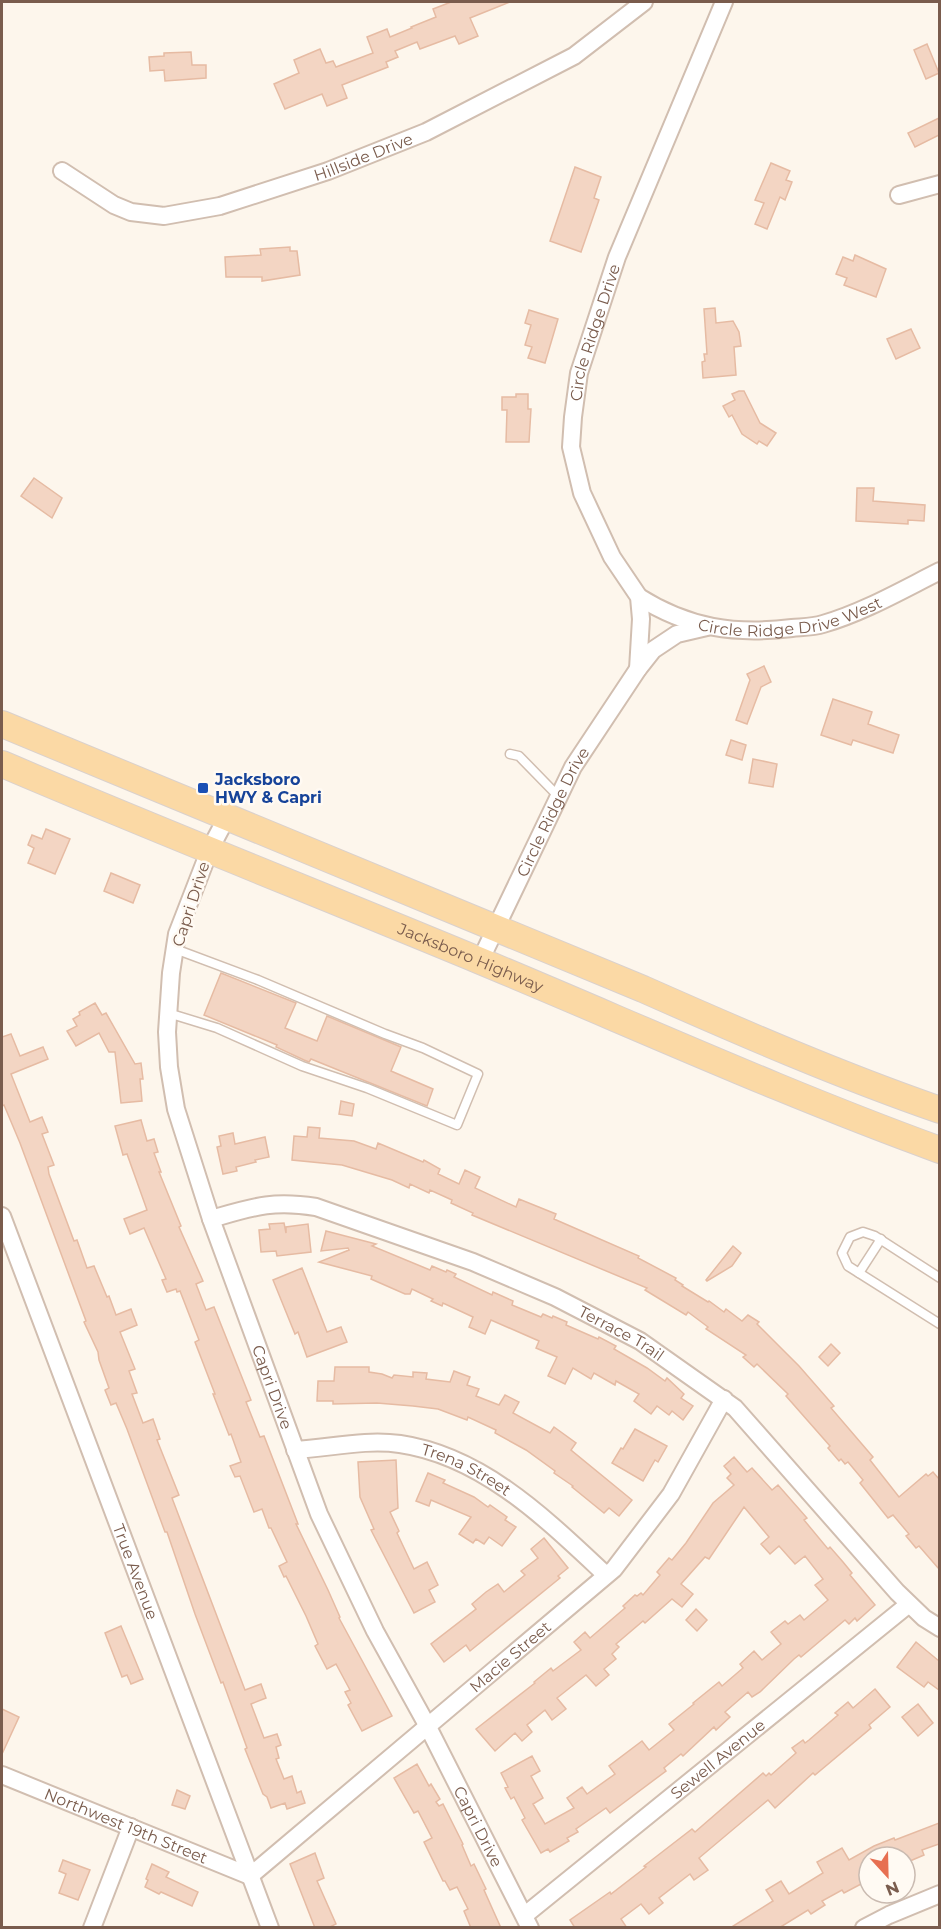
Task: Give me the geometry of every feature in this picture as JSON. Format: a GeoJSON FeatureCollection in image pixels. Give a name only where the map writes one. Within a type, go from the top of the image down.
{"type":"FeatureCollection","features":[{"type":"Feature","properties":{"kind":"main road"},"geometry":{"type":"LineString","coordinates":[[2,724],[859,1080],[939,1110]]}},
{"type":"Feature","properties":{"kind":"main road","name":"Jacksboro Highway"},"geometry":{"type":"LineString","coordinates":[[2,764],[480,961],[710,1059],[939,1150]]}},
{"type":"Feature","properties":{"kind":"street","name":"Hillside Drive"},"geometry":{"type":"LineString","coordinates":[[62,171],[105,200],[131,212],[164,216],[220,206],[328,171],[426,132],[574,56],[644,2]]}},
{"type":"Feature","properties":{"kind":"street","name":"Circle Ridge Drive"},"geometry":{"type":"LineString","coordinates":[[638,669],[641,644],[639,597],[612,557],[582,493],[571,447],[573,417],[579,373],[617,257],[724,2]]}},
{"type":"Feature","properties":{"kind":"street"},"geometry":{"type":"LineString","coordinates":[[899,195],[939,184]]}},
{"type":"Feature","properties":{"kind":"street","name":"Circle Ridge Drive West"},"geometry":{"type":"LineString","coordinates":[[639,597],[660,610],[707,627],[763,632],[821,625],[863,609],[939,571]]}},
{"type":"Feature","properties":{"kind":"street","name":"Circle Ridge Drive"},"geometry":{"type":"LineString","coordinates":[[496,929],[573,767],[638,669],[654,650],[677,634],[707,627]]}},
{"type":"Feature","properties":{"kind":"street","name":"Capri Drive"},"geometry":{"type":"LineString","coordinates":[[227,817],[210,849],[177,934],[167,1032],[169,1067],[176,1109],[211,1219],[319,1514],[375,1631],[427,1725],[528,1921]]}},
{"type":"Feature","properties":{"kind":"street"},"geometry":{"type":"LineString","coordinates":[[480,961],[496,929]]}},
{"type":"Feature","properties":{"kind":"street","name":"Terrace Trail"},"geometry":{"type":"LineString","coordinates":[[211,1219],[264,1204],[290,1203],[307,1206],[473,1262],[555,1297],[640,1341],[735,1408],[909,1604],[939,1628]]}},
{"type":"Feature","properties":{"kind":"street","name":"True Avenue"},"geometry":{"type":"LineString","coordinates":[[2,1216],[270,1928]]}},
{"type":"Feature","properties":{"kind":"street","name":"Macie Street"},"geometry":{"type":"LineString","coordinates":[[250,1876],[614,1569],[671,1494],[724,1399]]}},
{"type":"Feature","properties":{"kind":"street","name":"Trena Street"},"geometry":{"type":"LineString","coordinates":[[295,1450],[368,1442],[400,1444],[438,1454],[474,1469],[509,1492],[554,1527],[606,1575]]}},
{"type":"Feature","properties":{"kind":"street","name":"Sewell Avenue"},"geometry":{"type":"LineString","coordinates":[[528,1921],[909,1604]]}},
{"type":"Feature","properties":{"kind":"street","name":"Northwest 19th Street"},"geometry":{"type":"LineString","coordinates":[[2,1775],[250,1876]]}},
{"type":"Feature","properties":{"kind":"street"},"geometry":{"type":"LineString","coordinates":[[92,1928],[131,1827]]}},
{"type":"Feature","properties":{"kind":"street"},"geometry":{"type":"LineString","coordinates":[[864,1928],[939,1894]]}},
{"type":"Feature","properties":{"kind":"lane"},"geometry":{"type":"LineString","coordinates":[[510,754],[519,756],[559,797]]}},
{"type":"Feature","properties":{"kind":"lane"},"geometry":{"type":"LineString","coordinates":[[168,1013],[217,1028],[302,1066],[367,1088],[457,1125],[478,1074],[423,1048],[258,980],[175,949]]}},
{"type":"Feature","properties":{"kind":"lane"},"geometry":{"type":"LineString","coordinates":[[939,1278],[881,1239],[863,1232],[850,1237],[842,1253],[848,1266],[939,1324]]}},
{"type":"Feature","properties":{"kind":"lane"},"geometry":{"type":"LineString","coordinates":[[859,1273],[881,1239]]}},
{"type":"Feature","properties":{"kind":"building"},"geometry":{"type":"Polygon","coordinates":[[[451,2],[510,2],[470,18],[478,36],[459,44],[455,36],[420,49],[417,42],[395,51],[398,57],[386,62],[388,67],[342,85],[347,98],[327,106],[322,94],[285,109],[274,84],[299,73],[294,60],[320,49],[326,63],[333,61],[336,67],[373,53],[367,37],[387,29],[390,37],[412,28],[436,17],[433,9],[451,2]]]}},
{"type":"Feature","properties":{"kind":"building"},"geometry":{"type":"Polygon","coordinates":[[[927,44],[939,73],[926,79],[914,50],[927,44]]]}},
{"type":"Feature","properties":{"kind":"building"},"geometry":{"type":"Polygon","coordinates":[[[191,52],[192,65],[206,65],[206,78],[165,81],[164,70],[150,71],[149,57],[164,56],[164,53],[191,52]]]}},
{"type":"Feature","properties":{"kind":"building"},"geometry":{"type":"Polygon","coordinates":[[[939,118],[939,135],[915,147],[908,133],[939,118]]]}},
{"type":"Feature","properties":{"kind":"building"},"geometry":{"type":"Polygon","coordinates":[[[771,163],[790,171],[786,180],[792,182],[785,200],[780,197],[767,229],[755,224],[764,203],[755,200],[771,163]]]}},
{"type":"Feature","properties":{"kind":"building"},"geometry":{"type":"Polygon","coordinates":[[[575,167],[601,177],[594,198],[599,200],[581,252],[550,241],[575,167]]]}},
{"type":"Feature","properties":{"kind":"building"},"geometry":{"type":"Polygon","coordinates":[[[290,247],[290,251],[297,251],[300,275],[262,281],[262,277],[226,277],[225,257],[261,255],[260,249],[290,247]]]}},
{"type":"Feature","properties":{"kind":"building"},"geometry":{"type":"Polygon","coordinates":[[[855,255],[886,269],[876,297],[844,285],[847,278],[836,274],[843,257],[853,261],[855,255]]]}},
{"type":"Feature","properties":{"kind":"building"},"geometry":{"type":"Polygon","coordinates":[[[715,308],[716,323],[733,321],[739,332],[741,346],[734,347],[736,375],[703,378],[702,362],[705,361],[704,354],[707,354],[704,309],[715,308]]]}},
{"type":"Feature","properties":{"kind":"building"},"geometry":{"type":"Polygon","coordinates":[[[529,310],[558,319],[545,363],[528,358],[532,347],[525,345],[531,325],[525,323],[529,310]]]}},
{"type":"Feature","properties":{"kind":"building"},"geometry":{"type":"Polygon","coordinates":[[[911,329],[920,348],[896,359],[887,339],[911,329]]]}},
{"type":"Feature","properties":{"kind":"building"},"geometry":{"type":"Polygon","coordinates":[[[744,391],[760,423],[776,433],[767,446],[759,441],[757,444],[742,434],[732,415],[729,417],[723,406],[735,400],[732,394],[744,391]]]}},
{"type":"Feature","properties":{"kind":"building"},"geometry":{"type":"Polygon","coordinates":[[[516,394],[528,394],[528,409],[531,409],[529,442],[506,442],[507,410],[502,410],[502,397],[516,397],[516,394]]]}},
{"type":"Feature","properties":{"kind":"building"},"geometry":{"type":"Polygon","coordinates":[[[34,478],[62,498],[52,518],[21,496],[34,478]]]}},
{"type":"Feature","properties":{"kind":"building"},"geometry":{"type":"Polygon","coordinates":[[[857,488],[874,488],[873,501],[925,505],[924,521],[908,520],[908,524],[856,521],[857,488]]]}},
{"type":"Feature","properties":{"kind":"building"},"geometry":{"type":"Polygon","coordinates":[[[764,666],[771,682],[761,687],[747,724],[736,720],[750,680],[747,674],[764,666]]]}},
{"type":"Feature","properties":{"kind":"building"},"geometry":{"type":"Polygon","coordinates":[[[833,699],[872,712],[868,724],[899,735],[893,753],[853,740],[851,745],[821,735],[833,699]]]}},
{"type":"Feature","properties":{"kind":"building"},"geometry":{"type":"Polygon","coordinates":[[[731,740],[746,745],[742,760],[726,755],[731,740]]]}},
{"type":"Feature","properties":{"kind":"building"},"geometry":{"type":"Polygon","coordinates":[[[753,759],[777,764],[773,787],[749,783],[753,759]]]}},
{"type":"Feature","properties":{"kind":"building"},"geometry":{"type":"Polygon","coordinates":[[[46,829],[70,839],[55,874],[28,863],[34,848],[28,845],[32,835],[42,839],[46,829]]]}},
{"type":"Feature","properties":{"kind":"building"},"geometry":{"type":"Polygon","coordinates":[[[111,873],[140,885],[133,903],[104,891],[111,873]]]}},
{"type":"Feature","properties":{"kind":"building"},"geometry":{"type":"Polygon","coordinates":[[[221,973],[296,1003],[285,1028],[317,1041],[327,1016],[401,1047],[391,1071],[433,1089],[427,1106],[311,1059],[309,1062],[304,1060],[276,1047],[277,1045],[204,1015],[221,973]]]}},
{"type":"Feature","properties":{"kind":"building"},"geometry":{"type":"Polygon","coordinates":[[[95,1003],[102,1015],[106,1013],[135,1064],[141,1063],[142,1101],[121,1103],[115,1052],[109,1052],[99,1033],[76,1046],[67,1031],[77,1026],[73,1019],[80,1015],[79,1012],[95,1003]]]}},
{"type":"Feature","properties":{"kind":"building"},"geometry":{"type":"Polygon","coordinates":[[[11,1034],[20,1056],[43,1047],[48,1059],[11,1074],[30,1122],[42,1117],[48,1132],[42,1134],[54,1165],[48,1167],[49,1174],[74,1241],[77,1240],[87,1268],[94,1266],[116,1315],[131,1309],[137,1325],[120,1332],[135,1369],[129,1371],[137,1393],[132,1394],[143,1423],[153,1419],[160,1439],[157,1440],[179,1495],[172,1498],[245,1690],[261,1684],[266,1698],[251,1704],[264,1738],[277,1734],[281,1745],[276,1747],[279,1758],[276,1759],[284,1779],[292,1776],[297,1793],[301,1791],[305,1803],[287,1809],[285,1803],[271,1808],[267,1797],[263,1794],[127,1429],[116,1403],[111,1405],[105,1390],[109,1388],[98,1352],[84,1322],[86,1321],[20,1143],[4,1105],[2,1106],[2,1037],[11,1034]]]}},
{"type":"Feature","properties":{"kind":"building"},"geometry":{"type":"Polygon","coordinates":[[[341,1101],[354,1104],[352,1116],[339,1114],[341,1101]]]}},
{"type":"Feature","properties":{"kind":"building"},"geometry":{"type":"Polygon","coordinates":[[[141,1120],[147,1141],[154,1139],[158,1152],[154,1153],[161,1172],[159,1172],[181,1226],[179,1227],[203,1281],[196,1284],[206,1310],[214,1307],[251,1400],[246,1402],[260,1437],[264,1436],[298,1524],[296,1524],[339,1618],[392,1716],[362,1731],[348,1705],[351,1703],[345,1692],[350,1690],[336,1664],[327,1669],[315,1646],[318,1644],[306,1616],[279,1566],[287,1562],[262,1509],[254,1512],[240,1476],[235,1477],[230,1466],[241,1462],[213,1394],[215,1394],[195,1342],[199,1340],[180,1291],[177,1292],[176,1289],[167,1292],[162,1280],[166,1279],[144,1228],[130,1234],[124,1219],[147,1210],[127,1154],[123,1155],[115,1126],[141,1120]]]}},
{"type":"Feature","properties":{"kind":"building"},"geometry":{"type":"Polygon","coordinates":[[[308,1127],[320,1128],[319,1138],[354,1141],[376,1149],[378,1143],[423,1162],[424,1160],[440,1169],[438,1174],[459,1184],[465,1170],[480,1177],[475,1188],[516,1207],[519,1199],[556,1214],[554,1219],[639,1256],[638,1258],[676,1278],[675,1280],[682,1286],[724,1312],[726,1309],[742,1321],[748,1315],[759,1322],[757,1324],[799,1366],[834,1406],[831,1408],[873,1457],[870,1460],[899,1497],[926,1474],[928,1476],[933,1472],[939,1479],[939,1569],[919,1546],[916,1548],[906,1536],[909,1534],[893,1515],[888,1518],[860,1483],[863,1480],[848,1462],[845,1464],[841,1459],[839,1461],[828,1448],[830,1446],[786,1396],[788,1394],[757,1364],[754,1367],[743,1357],[746,1355],[706,1329],[708,1327],[688,1312],[686,1315],[645,1290],[647,1288],[472,1215],[473,1213],[451,1203],[452,1200],[430,1190],[429,1193],[410,1184],[409,1188],[392,1180],[342,1165],[292,1160],[294,1136],[307,1137],[308,1127]]]}},
{"type":"Feature","properties":{"kind":"building"},"geometry":{"type":"Polygon","coordinates":[[[233,1133],[235,1144],[265,1137],[269,1157],[236,1167],[237,1171],[223,1174],[217,1147],[221,1146],[219,1136],[233,1133]]]}},
{"type":"Feature","properties":{"kind":"building"},"geometry":{"type":"Polygon","coordinates":[[[284,1223],[286,1233],[286,1227],[308,1224],[311,1252],[277,1256],[276,1251],[261,1252],[259,1230],[270,1229],[269,1224],[284,1223]]]}},
{"type":"Feature","properties":{"kind":"building"},"geometry":{"type":"Polygon","coordinates":[[[326,1231],[376,1244],[372,1246],[430,1270],[432,1266],[446,1272],[447,1270],[456,1274],[454,1277],[492,1295],[493,1292],[513,1301],[512,1305],[541,1317],[543,1314],[552,1318],[553,1316],[567,1322],[566,1325],[598,1339],[599,1337],[616,1346],[614,1349],[665,1381],[667,1378],[684,1394],[681,1398],[693,1406],[683,1420],[672,1411],[669,1415],[657,1406],[651,1414],[634,1401],[639,1394],[616,1381],[615,1385],[594,1373],[591,1379],[573,1368],[565,1384],[548,1376],[557,1357],[536,1348],[539,1341],[491,1320],[485,1334],[469,1327],[473,1317],[443,1303],[442,1306],[431,1301],[433,1299],[412,1289],[410,1294],[405,1294],[371,1279],[372,1276],[319,1262],[349,1250],[348,1248],[321,1251],[326,1231]]]}},
{"type":"Feature","properties":{"kind":"building"},"geometry":{"type":"Polygon","coordinates":[[[733,1246],[741,1253],[732,1266],[707,1281],[706,1280],[733,1246]]]}},
{"type":"Feature","properties":{"kind":"building"},"geometry":{"type":"Polygon","coordinates":[[[302,1268],[327,1332],[341,1327],[347,1342],[307,1357],[298,1332],[295,1334],[273,1280],[302,1268]]]}},
{"type":"Feature","properties":{"kind":"building"},"geometry":{"type":"Polygon","coordinates":[[[831,1344],[840,1353],[828,1366],[819,1357],[831,1344]]]}},
{"type":"Feature","properties":{"kind":"building"},"geometry":{"type":"Polygon","coordinates":[[[335,1367],[369,1367],[369,1372],[392,1378],[394,1375],[413,1377],[413,1372],[427,1373],[426,1379],[450,1382],[454,1371],[470,1377],[467,1385],[479,1389],[476,1396],[499,1405],[505,1395],[519,1402],[513,1413],[550,1433],[554,1427],[576,1443],[571,1450],[632,1500],[619,1516],[609,1508],[604,1513],[554,1473],[555,1471],[526,1450],[495,1433],[496,1430],[468,1417],[467,1420],[438,1409],[413,1406],[377,1403],[333,1404],[333,1401],[317,1401],[318,1381],[334,1381],[335,1367]]]}},
{"type":"Feature","properties":{"kind":"building"},"geometry":{"type":"Polygon","coordinates":[[[635,1429],[667,1446],[658,1462],[655,1460],[643,1481],[612,1463],[635,1429]]]}},
{"type":"Feature","properties":{"kind":"building"},"geometry":{"type":"Polygon","coordinates":[[[734,1457],[747,1472],[752,1468],[772,1490],[778,1485],[807,1518],[804,1520],[828,1549],[830,1547],[852,1573],[850,1575],[875,1605],[857,1621],[855,1618],[849,1624],[845,1620],[801,1657],[799,1655],[794,1659],[760,1692],[752,1697],[748,1692],[725,1712],[730,1717],[716,1730],[714,1727],[683,1756],[681,1754],[664,1768],[666,1771],[610,1813],[606,1808],[576,1829],[578,1832],[567,1838],[569,1841],[550,1852],[548,1849],[541,1853],[522,1820],[525,1818],[514,1797],[511,1799],[505,1788],[508,1787],[501,1773],[532,1756],[540,1771],[531,1776],[543,1798],[533,1804],[545,1824],[574,1808],[567,1798],[582,1787],[587,1794],[615,1774],[609,1766],[642,1741],[649,1750],[674,1730],[669,1724],[719,1682],[722,1686],[743,1668],[740,1664],[754,1651],[762,1660],[781,1644],[771,1632],[785,1621],[788,1624],[800,1615],[804,1620],[828,1600],[815,1585],[823,1579],[805,1556],[795,1564],[779,1546],[770,1554],[761,1544],[769,1537],[744,1507],[709,1559],[705,1557],[681,1584],[693,1594],[682,1607],[672,1599],[616,1644],[619,1647],[612,1654],[616,1659],[604,1669],[609,1675],[596,1686],[586,1675],[557,1698],[566,1709],[552,1720],[545,1710],[527,1725],[532,1732],[522,1741],[515,1733],[495,1751],[476,1729],[551,1668],[553,1671],[581,1650],[574,1642],[585,1632],[590,1638],[625,1608],[623,1606],[635,1595],[641,1593],[643,1595],[660,1575],[657,1572],[669,1558],[672,1560],[686,1543],[713,1503],[734,1485],[727,1478],[731,1474],[724,1466],[734,1457]]]}},
{"type":"Feature","properties":{"kind":"building"},"geometry":{"type":"Polygon","coordinates":[[[396,1460],[398,1508],[390,1512],[399,1531],[397,1533],[414,1569],[427,1562],[438,1585],[429,1590],[435,1602],[414,1613],[371,1530],[374,1529],[360,1497],[358,1462],[396,1460]]]}},
{"type":"Feature","properties":{"kind":"building"},"geometry":{"type":"Polygon","coordinates":[[[428,1473],[445,1480],[443,1483],[474,1497],[488,1507],[490,1505],[507,1517],[505,1520],[516,1527],[502,1546],[489,1537],[484,1544],[476,1539],[473,1543],[459,1534],[471,1517],[431,1500],[429,1506],[416,1501],[428,1473]]]}},
{"type":"Feature","properties":{"kind":"building"},"geometry":{"type":"Polygon","coordinates":[[[544,1538],[568,1568],[558,1576],[560,1578],[470,1651],[466,1645],[444,1662],[431,1644],[476,1609],[472,1604],[486,1592],[498,1584],[504,1592],[525,1575],[521,1571],[538,1558],[531,1549],[544,1538]]]}},
{"type":"Feature","properties":{"kind":"building"},"geometry":{"type":"Polygon","coordinates":[[[696,1609],[707,1620],[697,1631],[686,1620],[696,1609]]]}},
{"type":"Feature","properties":{"kind":"building"},"geometry":{"type":"Polygon","coordinates":[[[121,1626],[143,1679],[131,1684],[127,1675],[122,1677],[105,1633],[121,1626]]]}},
{"type":"Feature","properties":{"kind":"building"},"geometry":{"type":"Polygon","coordinates":[[[916,1642],[939,1661],[939,1690],[928,1682],[924,1687],[897,1667],[916,1642]]]}},
{"type":"Feature","properties":{"kind":"building"},"geometry":{"type":"Polygon","coordinates":[[[875,1689],[890,1707],[869,1725],[871,1728],[815,1775],[813,1773],[775,1808],[768,1800],[699,1858],[708,1870],[694,1880],[690,1874],[659,1898],[663,1903],[649,1914],[641,1904],[621,1919],[627,1928],[575,1928],[570,1920],[610,1892],[611,1894],[692,1829],[695,1832],[763,1773],[766,1776],[769,1773],[771,1775],[796,1753],[792,1748],[803,1740],[805,1743],[809,1740],[838,1715],[835,1713],[848,1702],[853,1708],[875,1689]]]}},
{"type":"Feature","properties":{"kind":"building"},"geometry":{"type":"Polygon","coordinates":[[[918,1704],[933,1723],[918,1736],[902,1717],[918,1704]]]}},
{"type":"Feature","properties":{"kind":"building"},"geometry":{"type":"Polygon","coordinates":[[[2,1709],[19,1717],[2,1754],[2,1709]]]}},
{"type":"Feature","properties":{"kind":"building"},"geometry":{"type":"Polygon","coordinates":[[[417,1764],[429,1786],[431,1784],[440,1799],[436,1802],[439,1806],[443,1804],[471,1866],[474,1864],[501,1928],[471,1928],[464,1911],[468,1909],[457,1887],[450,1890],[443,1881],[424,1842],[432,1838],[418,1811],[414,1813],[394,1778],[417,1764]]]}},
{"type":"Feature","properties":{"kind":"building"},"geometry":{"type":"Polygon","coordinates":[[[177,1790],[190,1796],[185,1809],[172,1805],[177,1790]]]}},
{"type":"Feature","properties":{"kind":"building"},"geometry":{"type":"Polygon","coordinates":[[[939,1823],[939,1844],[922,1850],[924,1855],[917,1858],[917,1845],[876,1845],[894,1838],[895,1840],[939,1823]]]}},
{"type":"Feature","properties":{"kind":"building"},"geometry":{"type":"Polygon","coordinates":[[[842,1848],[849,1860],[857,1856],[857,1886],[844,1893],[842,1890],[822,1901],[825,1905],[811,1914],[808,1910],[779,1928],[730,1928],[773,1901],[766,1890],[781,1881],[789,1894],[823,1873],[817,1862],[842,1848]]]}},
{"type":"Feature","properties":{"kind":"building"},"geometry":{"type":"Polygon","coordinates":[[[315,1853],[324,1878],[317,1881],[336,1924],[328,1928],[315,1928],[290,1864],[315,1853]]]}},
{"type":"Feature","properties":{"kind":"building"},"geometry":{"type":"Polygon","coordinates":[[[63,1860],[90,1870],[78,1900],[59,1893],[66,1874],[59,1871],[63,1860]]]}},
{"type":"Feature","properties":{"kind":"building"},"geometry":{"type":"Polygon","coordinates":[[[152,1864],[169,1872],[166,1877],[198,1892],[192,1906],[145,1887],[152,1864]]]}},
{"type":"Feature","properties":{"kind":"place","name":"Jacksboro HWY & Capri"},"geometry":{"type":"Point","coordinates":[203,788]}}]}
